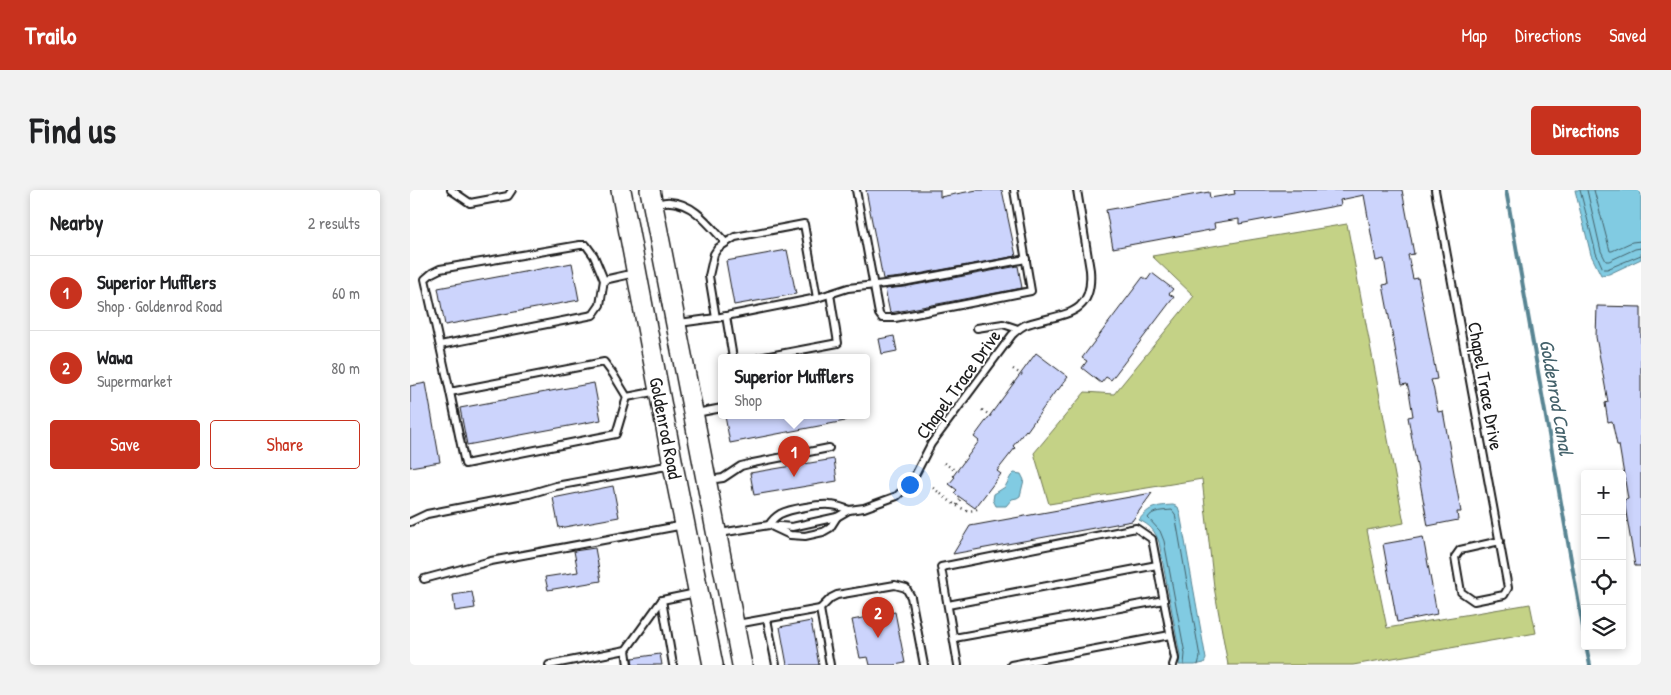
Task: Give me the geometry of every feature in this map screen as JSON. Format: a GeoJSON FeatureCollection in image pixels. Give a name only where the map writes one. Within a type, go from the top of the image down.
{"type":"FeatureCollection","features":[{"type":"Feature","properties":{"kind":"main road","name":"Goldenrod Road"},"geometry":{"type":"LineString","coordinates":[[621,190],[713,665]]}},
{"type":"Feature","properties":{"kind":"main road","name":"Goldenrod Road"},"geometry":{"type":"LineString","coordinates":[[652,198],[742,665]]}},
{"type":"Feature","properties":{"kind":"main road"},"geometry":{"type":"LineString","coordinates":[[640,292],[659,316],[666,321],[676,324]]}},
{"type":"Feature","properties":{"kind":"lane"},"geometry":{"type":"LineString","coordinates":[[450,190],[470,203],[508,196],[512,190]]}},
{"type":"Feature","properties":{"kind":"lane"},"geometry":{"type":"LineString","coordinates":[[856,190],[873,285],[879,314],[882,318],[895,318],[1031,291],[1014,190]]}},
{"type":"Feature","properties":{"kind":"lane","name":"Chapel Trace Drive"},"geometry":{"type":"LineString","coordinates":[[717,533],[769,525],[792,527],[837,517],[849,510],[864,508],[897,496],[912,481],[936,438],[1012,335],[1026,324],[1076,311],[1088,297],[1091,282],[1090,270],[1077,190]]}},
{"type":"Feature","properties":{"kind":"lane","name":"Chapel Trace Drive"},"geometry":{"type":"LineString","coordinates":[[1435,190],[1500,541],[1508,588],[1504,596],[1474,601],[1462,592],[1455,557],[1460,550],[1500,541]]}},
{"type":"Feature","properties":{"kind":"lane"},"geometry":{"type":"LineString","coordinates":[[652,198],[686,206],[699,214],[725,242]]}},
{"type":"Feature","properties":{"kind":"lane"},"geometry":{"type":"LineString","coordinates":[[716,318],[709,276],[714,254],[725,242],[735,237],[804,224],[817,298]]}},
{"type":"Feature","properties":{"kind":"lane"},"geometry":{"type":"LineString","coordinates":[[440,345],[593,315],[600,305],[604,280],[594,256],[586,246],[580,245],[440,270],[432,273],[425,280],[465,464],[616,434],[627,397],[604,362],[450,392]]}},
{"type":"Feature","properties":{"kind":"lane"},"geometry":{"type":"LineString","coordinates":[[676,324],[817,298],[848,288],[903,282],[1026,259]]}},
{"type":"Feature","properties":{"kind":"lane"},"geometry":{"type":"LineString","coordinates":[[604,280],[637,273]]}},
{"type":"Feature","properties":{"kind":"lane"},"geometry":{"type":"LineString","coordinates":[[782,354],[838,344],[830,294]]}},
{"type":"Feature","properties":{"kind":"lane"},"geometry":{"type":"LineString","coordinates":[[726,316],[732,354]]}},
{"type":"Feature","properties":{"kind":"lane"},"geometry":{"type":"LineString","coordinates":[[977,328],[1003,324],[1018,329]]}},
{"type":"Feature","properties":{"kind":"lane"},"geometry":{"type":"LineString","coordinates":[[627,397],[659,391]]}},
{"type":"Feature","properties":{"kind":"lane"},"geometry":{"type":"LineString","coordinates":[[693,413],[718,409]]}},
{"type":"Feature","properties":{"kind":"lane"},"geometry":{"type":"LineString","coordinates":[[706,480],[723,478],[741,466],[829,448]]}},
{"type":"Feature","properties":{"kind":"lane"},"geometry":{"type":"LineString","coordinates":[[410,522],[427,514],[529,494],[556,486],[673,465]]}},
{"type":"Feature","properties":{"kind":"lane","name":"Chapel Trace Drive"},"geometry":{"type":"LineString","coordinates":[[769,525],[773,518],[780,513],[823,504],[849,510]]}},
{"type":"Feature","properties":{"kind":"lane","name":"Chapel Trace Drive"},"geometry":{"type":"LineString","coordinates":[[769,525],[790,536],[805,536],[823,532],[830,528],[837,517]]}},
{"type":"Feature","properties":{"kind":"lane"},"geometry":{"type":"LineString","coordinates":[[424,579],[492,561],[685,525]]}},
{"type":"Feature","properties":{"kind":"lane"},"geometry":{"type":"LineString","coordinates":[[958,665],[941,567],[1136,528],[1152,539],[1175,659],[1173,665]]}},
{"type":"Feature","properties":{"kind":"lane"},"geometry":{"type":"LineString","coordinates":[[948,605],[1157,565]]}},
{"type":"Feature","properties":{"kind":"lane"},"geometry":{"type":"LineString","coordinates":[[734,624],[820,609],[837,595],[894,585],[906,588],[911,597],[924,665]]}},
{"type":"Feature","properties":{"kind":"lane"},"geometry":{"type":"LineString","coordinates":[[549,665],[626,650],[662,600],[700,593]]}},
{"type":"Feature","properties":{"kind":"lane"},"geometry":{"type":"LineString","coordinates":[[662,600],[673,665]]}},
{"type":"Feature","properties":{"kind":"lane"},"geometry":{"type":"LineString","coordinates":[[954,638],[1164,600]]}},
{"type":"Feature","properties":{"kind":"lane"},"geometry":{"type":"LineString","coordinates":[[820,609],[830,665]]}},
{"type":"Feature","properties":{"kind":"lane"},"geometry":{"type":"LineString","coordinates":[[767,618],[776,665]]}},
{"type":"Feature","properties":{"kind":"lane"},"geometry":{"type":"LineString","coordinates":[[1011,665],[1170,635]]}},
{"type":"Feature","properties":{"kind":"lane"},"geometry":{"type":"LineString","coordinates":[[626,650],[628,665]]}},
{"type":"Feature","properties":{"kind":"path"},"geometry":{"type":"LineString","coordinates":[[1013,368],[1022,375]]}},
{"type":"Feature","properties":{"kind":"path"},"geometry":{"type":"LineString","coordinates":[[982,410],[991,416]]}},
{"type":"Feature","properties":{"kind":"path"},"geometry":{"type":"LineString","coordinates":[[944,463],[956,470]]}},
{"type":"Feature","properties":{"kind":"path"},"geometry":{"type":"LineString","coordinates":[[933,488],[957,505],[971,511],[977,509]]}},
{"type":"Feature","properties":{"kind":"path"},"geometry":{"type":"LineString","coordinates":[[957,505],[962,498]]}},
{"type":"Feature","properties":{"kind":"green space"},"geometry":{"type":"Polygon","coordinates":[[[1347,224],[1404,523],[1367,530],[1387,628],[1530,604],[1536,633],[1353,665],[1228,665],[1214,587],[1202,479],[1049,504],[1034,453],[1085,392],[1114,394],[1194,296],[1152,256],[1347,224]]]}},
{"type":"Feature","properties":{"kind":"water"},"geometry":{"type":"Polygon","coordinates":[[[1575,190],[1641,190],[1641,259],[1609,274],[1601,275],[1591,255],[1575,190]]]}},
{"type":"Feature","properties":{"kind":"water"},"geometry":{"type":"Polygon","coordinates":[[[1014,473],[1021,474],[1024,480],[1020,496],[1012,499],[1006,506],[996,506],[993,500],[994,494],[1005,487],[1014,473]]]}},
{"type":"Feature","properties":{"kind":"water"},"geometry":{"type":"Polygon","coordinates":[[[1173,505],[1178,507],[1180,513],[1206,659],[1204,663],[1195,665],[1179,665],[1180,655],[1159,542],[1152,529],[1139,520],[1154,508],[1173,505]]]}},
{"type":"Feature","properties":{"kind":"building"},"geometry":{"type":"Polygon","coordinates":[[[866,190],[940,190],[940,197],[977,190],[1002,190],[1016,256],[883,279],[866,190]]]}},
{"type":"Feature","properties":{"kind":"building"},"geometry":{"type":"Polygon","coordinates":[[[1234,190],[1402,190],[1414,254],[1408,255],[1413,279],[1418,278],[1437,379],[1431,380],[1438,412],[1443,411],[1461,512],[1457,512],[1458,520],[1428,526],[1408,417],[1413,416],[1409,391],[1407,384],[1402,385],[1383,285],[1388,284],[1384,259],[1376,261],[1364,195],[1340,200],[1341,205],[1239,224],[1239,219],[1214,223],[1215,229],[1113,248],[1106,210],[1209,192],[1210,198],[1235,194],[1234,190]]]}},
{"type":"Feature","properties":{"kind":"building"},"geometry":{"type":"Polygon","coordinates":[[[787,250],[796,294],[734,305],[726,261],[787,250]]]}},
{"type":"Feature","properties":{"kind":"building"},"geometry":{"type":"Polygon","coordinates":[[[572,263],[579,300],[445,325],[438,288],[572,263]]]}},
{"type":"Feature","properties":{"kind":"building"},"geometry":{"type":"Polygon","coordinates":[[[1018,266],[1022,288],[890,313],[885,289],[1018,266]]]}},
{"type":"Feature","properties":{"kind":"building"},"geometry":{"type":"Polygon","coordinates":[[[1152,273],[1173,289],[1169,294],[1174,297],[1111,380],[1106,377],[1101,383],[1082,368],[1087,361],[1082,358],[1143,277],[1147,280],[1152,273]]]}},
{"type":"Feature","properties":{"kind":"building"},"geometry":{"type":"Polygon","coordinates":[[[1597,306],[1641,307],[1641,566],[1635,566],[1626,512],[1626,500],[1628,499],[1626,470],[1623,470],[1612,421],[1608,422],[1605,403],[1608,402],[1596,337],[1597,306]]]}},
{"type":"Feature","properties":{"kind":"building"},"geometry":{"type":"Polygon","coordinates":[[[894,336],[897,351],[882,354],[879,339],[894,336]]]}},
{"type":"Feature","properties":{"kind":"building"},"geometry":{"type":"Polygon","coordinates":[[[1036,353],[1068,377],[1057,389],[1027,431],[1013,446],[1015,448],[997,471],[1001,474],[975,508],[954,493],[957,490],[949,484],[979,441],[974,437],[1036,353]]]}},
{"type":"Feature","properties":{"kind":"building"},"geometry":{"type":"Polygon","coordinates":[[[426,383],[440,462],[410,467],[410,386],[426,383]]]}},
{"type":"Feature","properties":{"kind":"building"},"geometry":{"type":"Polygon","coordinates":[[[594,383],[601,420],[467,445],[460,408],[594,383]]]}},
{"type":"Feature","properties":{"kind":"building"},"geometry":{"type":"Polygon","coordinates":[[[726,419],[845,419],[845,421],[730,443],[726,419]]]}},
{"type":"Feature","properties":{"kind":"building"},"geometry":{"type":"Polygon","coordinates":[[[834,459],[837,481],[754,495],[750,473],[834,459]]]}},
{"type":"Feature","properties":{"kind":"building"},"geometry":{"type":"Polygon","coordinates":[[[613,486],[619,517],[559,528],[553,498],[613,486]]]}},
{"type":"Feature","properties":{"kind":"building"},"geometry":{"type":"Polygon","coordinates":[[[1152,493],[1132,521],[953,554],[970,526],[1152,493]]]}},
{"type":"Feature","properties":{"kind":"building"},"geometry":{"type":"Polygon","coordinates":[[[1423,537],[1437,614],[1397,622],[1383,544],[1423,537]]]}},
{"type":"Feature","properties":{"kind":"building"},"geometry":{"type":"Polygon","coordinates":[[[595,548],[601,581],[548,590],[545,577],[578,572],[574,551],[595,548]]]}},
{"type":"Feature","properties":{"kind":"building"},"geometry":{"type":"Polygon","coordinates":[[[472,592],[475,608],[455,611],[453,595],[472,592]]]}},
{"type":"Feature","properties":{"kind":"building"},"geometry":{"type":"Polygon","coordinates":[[[895,612],[905,663],[870,665],[868,657],[860,658],[852,620],[895,612]]]}},
{"type":"Feature","properties":{"kind":"building"},"geometry":{"type":"Polygon","coordinates":[[[811,621],[819,665],[787,665],[780,627],[811,621]]]}},
{"type":"Feature","properties":{"kind":"building"},"geometry":{"type":"Polygon","coordinates":[[[660,654],[662,665],[633,665],[632,658],[660,654]]]}},
{"type":"Feature","properties":{"kind":"waterway","name":"Goldenrod Canal"},"geometry":{"type":"LineString","coordinates":[[1506,190],[1581,616]]}},
{"type":"Feature","properties":{"kind":"waterway","name":"Goldenrod Canal"},"geometry":{"type":"LineString","coordinates":[[1587,650],[1590,665]]}},
{"type":"Feature","properties":{"kind":"place","name":"Superior Mufflers"},"geometry":{"type":"Point","coordinates":[794,477]}},
{"type":"Feature","properties":{"kind":"place","name":"Wawa"},"geometry":{"type":"Point","coordinates":[878,638]}}]}
